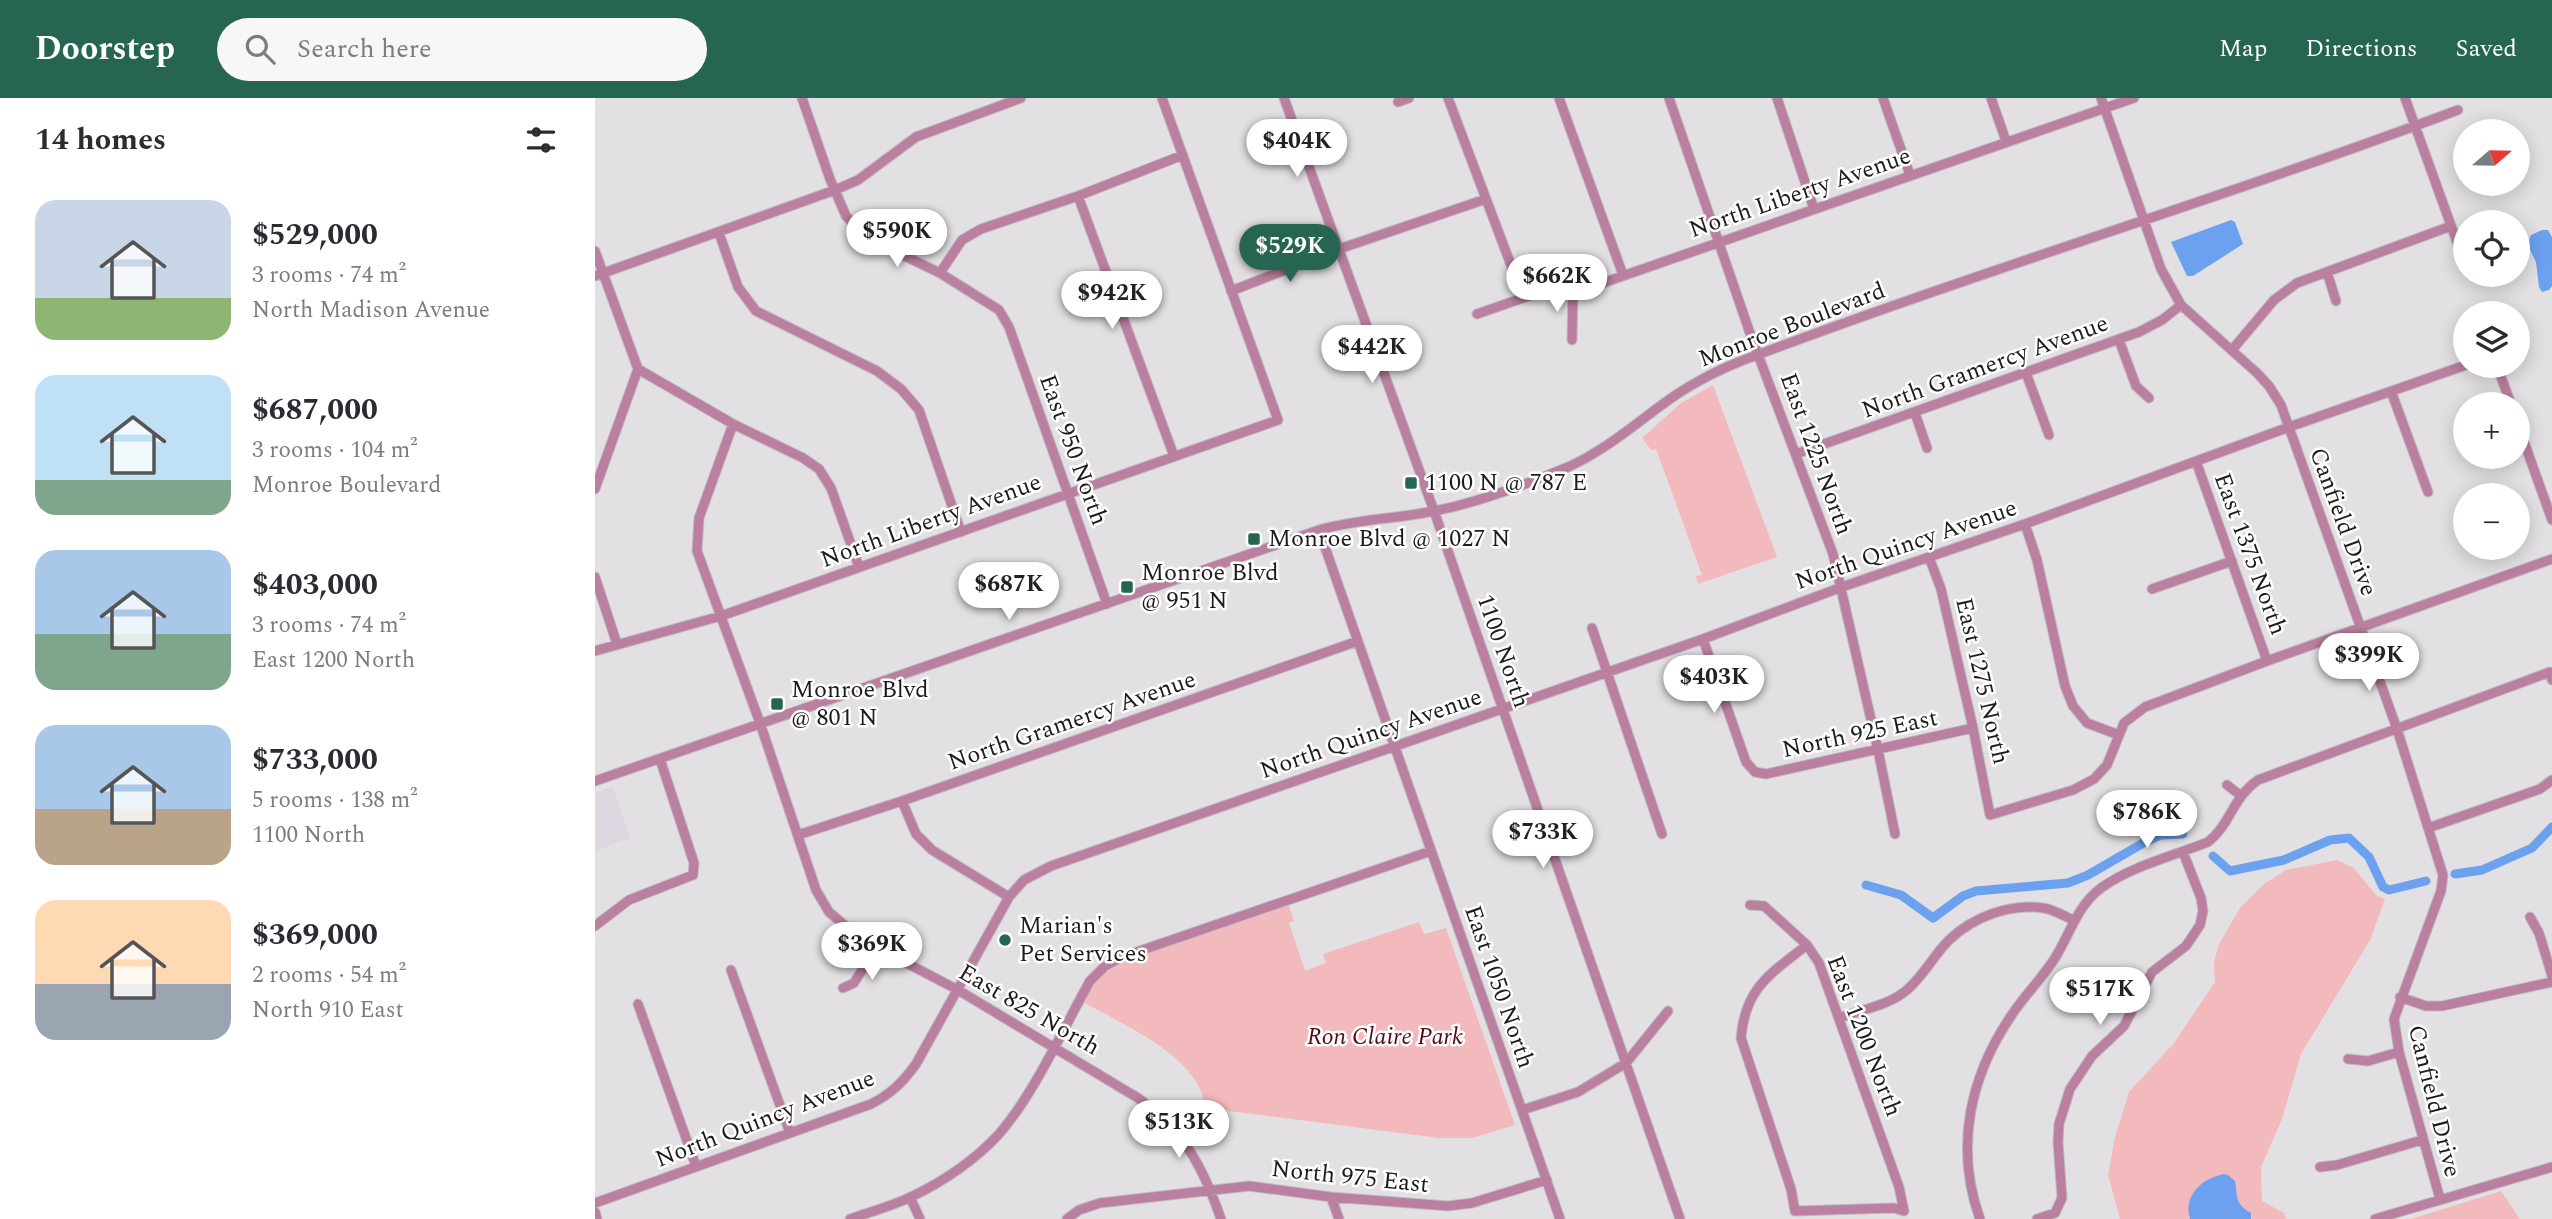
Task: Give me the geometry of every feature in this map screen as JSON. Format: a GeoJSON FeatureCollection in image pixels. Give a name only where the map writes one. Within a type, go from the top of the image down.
{"type":"FeatureCollection","features":[{"type":"Feature","properties":{"kind":"street"},"geometry":{"type":"LineString","coordinates":[[802,98],[846,216],[867,238],[940,274],[962,240],[981,229],[1078,196],[1183,155]]}},
{"type":"Feature","properties":{"kind":"street"},"geometry":{"type":"LineString","coordinates":[[599,275],[835,190],[858,180],[916,137],[1021,98]]}},
{"type":"Feature","properties":{"kind":"street"},"geometry":{"type":"LineString","coordinates":[[1162,98],[1231,291],[1339,249],[1486,200]]}},
{"type":"Feature","properties":{"kind":"street","name":"1100 North"},"geometry":{"type":"LineString","coordinates":[[1284,98],[1434,511],[1680,1219]]}},
{"type":"Feature","properties":{"kind":"street"},"geometry":{"type":"LineString","coordinates":[[1398,102],[1409,98]]}},
{"type":"Feature","properties":{"kind":"street"},"geometry":{"type":"LineString","coordinates":[[1448,98],[1523,297]]}},
{"type":"Feature","properties":{"kind":"street"},"geometry":{"type":"LineString","coordinates":[[1559,98],[1623,275]]}},
{"type":"Feature","properties":{"kind":"street","name":"East 1225 North"},"geometry":{"type":"LineString","coordinates":[[1669,98],[1758,354],[1833,554],[1895,834]]}},
{"type":"Feature","properties":{"kind":"street"},"geometry":{"type":"LineString","coordinates":[[1777,98],[1814,209]]}},
{"type":"Feature","properties":{"kind":"street"},"geometry":{"type":"LineString","coordinates":[[1883,98],[1910,175]]}},
{"type":"Feature","properties":{"kind":"street"},"geometry":{"type":"LineString","coordinates":[[1991,98],[2006,141]]}},
{"type":"Feature","properties":{"kind":"street","name":"North Liberty Avenue"},"geometry":{"type":"LineString","coordinates":[[1477,314],[1549,289],[1594,286],[2006,141],[2103,103],[2134,98]]}},
{"type":"Feature","properties":{"kind":"street"},"geometry":{"type":"LineString","coordinates":[[2405,98],[2453,232]]}},
{"type":"Feature","properties":{"kind":"street","name":"Canfield Drive"},"geometry":{"type":"LineString","coordinates":[[2103,103],[2161,269],[2181,305],[2269,386],[2281,405],[2397,729],[2443,875],[2441,891],[2394,1019],[2399,1052],[2439,1199]]}},
{"type":"Feature","properties":{"kind":"street","name":"Monroe Boulevard"},"geometry":{"type":"LineString","coordinates":[[595,781],[1319,530],[1343,523],[1434,511],[1483,497],[1568,466],[1612,443],[1696,382],[1720,369],[2271,179],[2458,110]]}},
{"type":"Feature","properties":{"kind":"street"},"geometry":{"type":"LineString","coordinates":[[1078,196],[1174,456]]}},
{"type":"Feature","properties":{"kind":"street"},"geometry":{"type":"LineString","coordinates":[[2232,350],[2274,300],[2297,283],[2451,226]]}},
{"type":"Feature","properties":{"kind":"street"},"geometry":{"type":"LineString","coordinates":[[719,233],[738,287],[756,311],[877,371],[901,389],[919,410],[961,532]]}},
{"type":"Feature","properties":{"kind":"street"},"geometry":{"type":"LineString","coordinates":[[595,251],[599,275],[638,369],[733,424],[803,458],[818,469],[831,488],[859,567]]}},
{"type":"Feature","properties":{"kind":"street"},"geometry":{"type":"LineString","coordinates":[[2327,272],[2336,301]]}},
{"type":"Feature","properties":{"kind":"street","name":"East 950 North"},"geometry":{"type":"LineString","coordinates":[[940,274],[999,310],[1009,327],[1107,604]]}},
{"type":"Feature","properties":{"kind":"street"},"geometry":{"type":"LineString","coordinates":[[1572,340],[1573,289]]}},
{"type":"Feature","properties":{"kind":"street","name":"North Liberty Avenue"},"geometry":{"type":"LineString","coordinates":[[595,651],[721,616],[1278,420],[1231,291]]}},
{"type":"Feature","properties":{"kind":"street","name":"North Gramercy Avenue"},"geometry":{"type":"LineString","coordinates":[[1796,454],[2119,340],[2162,320],[2181,305]]}},
{"type":"Feature","properties":{"kind":"street"},"geometry":{"type":"LineString","coordinates":[[2119,340],[2136,386],[2149,398]]}},
{"type":"Feature","properties":{"kind":"street"},"geometry":{"type":"LineString","coordinates":[[595,489],[638,369]]}},
{"type":"Feature","properties":{"kind":"street","name":"North Quincy Avenue"},"geometry":{"type":"LineString","coordinates":[[595,1203],[871,1104],[895,1089],[916,1065],[1009,897],[1024,880],[1051,866],[1703,639],[2453,370]]}},
{"type":"Feature","properties":{"kind":"street"},"geometry":{"type":"LineString","coordinates":[[2026,373],[2049,435]]}},
{"type":"Feature","properties":{"kind":"street"},"geometry":{"type":"LineString","coordinates":[[2391,391],[2428,492]]}},
{"type":"Feature","properties":{"kind":"street"},"geometry":{"type":"LineString","coordinates":[[1915,413],[1927,448]]}},
{"type":"Feature","properties":{"kind":"street"},"geometry":{"type":"LineString","coordinates":[[733,424],[699,518],[697,551],[798,835]]}},
{"type":"Feature","properties":{"kind":"street"},"geometry":{"type":"LineString","coordinates":[[2530,459],[2552,520]]}},
{"type":"Feature","properties":{"kind":"street","name":"East 1375 North"},"geometry":{"type":"LineString","coordinates":[[2196,461],[2267,661]]}},
{"type":"Feature","properties":{"kind":"street"},"geometry":{"type":"LineString","coordinates":[[2025,524],[2037,560],[2065,686],[2073,706],[2087,723],[2119,735],[2124,723],[2145,707],[2552,559]]}},
{"type":"Feature","properties":{"kind":"street","name":"East 1050 North"},"geometry":{"type":"LineString","coordinates":[[1319,530],[1560,1219]]}},
{"type":"Feature","properties":{"kind":"street","name":"East 1275 North"},"geometry":{"type":"LineString","coordinates":[[1929,557],[1941,589],[1990,815],[2073,790],[2094,779],[2107,765],[2119,735]]}},
{"type":"Feature","properties":{"kind":"street"},"geometry":{"type":"LineString","coordinates":[[2152,589],[2232,561]]}},
{"type":"Feature","properties":{"kind":"street"},"geometry":{"type":"LineString","coordinates":[[595,577],[617,644]]}},
{"type":"Feature","properties":{"kind":"street"},"geometry":{"type":"LineString","coordinates":[[1592,628],[1662,834]]}},
{"type":"Feature","properties":{"kind":"street","name":"North 925 East"},"geometry":{"type":"LineString","coordinates":[[1703,639],[1746,762],[1755,772],[1766,774],[1973,728]]}},
{"type":"Feature","properties":{"kind":"street","name":"North Gramercy Avenue"},"geometry":{"type":"LineString","coordinates":[[798,835],[1358,641]]}},
{"type":"Feature","properties":{"kind":"street"},"geometry":{"type":"LineString","coordinates":[[1979,1219],[1970,1185],[1966,1142],[1968,1120],[1978,1080],[2004,1026],[2055,958],[2073,920],[2099,890],[2119,877],[2208,842],[2219,834],[2240,795],[2258,780],[2551,676]]}},
{"type":"Feature","properties":{"kind":"street"},"geometry":{"type":"LineString","coordinates":[[595,926],[641,894],[693,875],[694,863],[660,759]]}},
{"type":"Feature","properties":{"kind":"street"},"geometry":{"type":"LineString","coordinates":[[2428,828],[2540,789],[2552,780]]}},
{"type":"Feature","properties":{"kind":"street"},"geometry":{"type":"LineString","coordinates":[[2227,785],[2240,795]]}},
{"type":"Feature","properties":{"kind":"street"},"geometry":{"type":"LineString","coordinates":[[902,801],[916,834],[932,850],[1009,897]]}},
{"type":"Feature","properties":{"kind":"street","name":"East 825 North"},"geometry":{"type":"LineString","coordinates":[[798,835],[816,890],[829,912],[849,929],[876,947],[958,990],[1053,1046],[1157,1111],[1180,1135],[1200,1164],[1221,1219]]}},
{"type":"Feature","properties":{"kind":"street"},"geometry":{"type":"LineString","coordinates":[[850,1219],[910,1197],[960,1168],[998,1135],[1027,1095],[1090,981],[1105,966],[1122,957],[1431,850]]}},
{"type":"Feature","properties":{"kind":"street"},"geometry":{"type":"LineString","coordinates":[[2036,1219],[2059,1216],[2062,1198],[2057,1142],[2059,1124],[2070,1089],[2092,1056],[2124,1026],[2152,972],[2186,946],[2200,925],[2203,911],[2201,898],[2183,852]]}},
{"type":"Feature","properties":{"kind":"street","name":"East 1200 North"},"geometry":{"type":"LineString","coordinates":[[1750,905],[1763,906],[1807,944],[1819,963],[1899,1186],[1904,1211],[1894,1208],[1835,1214]]}},
{"type":"Feature","properties":{"kind":"street"},"geometry":{"type":"LineString","coordinates":[[1839,1018],[1908,990],[1949,940],[1985,916],[2001,911],[2044,908],[2073,920]]}},
{"type":"Feature","properties":{"kind":"street"},"geometry":{"type":"LineString","coordinates":[[2530,917],[2539,933],[2552,976]]}},
{"type":"Feature","properties":{"kind":"street"},"geometry":{"type":"LineString","coordinates":[[1807,944],[1756,987],[1742,1021],[1741,1038],[1791,1189],[1795,1211],[1835,1214]]}},
{"type":"Feature","properties":{"kind":"street"},"geometry":{"type":"LineString","coordinates":[[843,988],[855,983],[876,947]]}},
{"type":"Feature","properties":{"kind":"street"},"geometry":{"type":"LineString","coordinates":[[731,970],[790,1133]]}},
{"type":"Feature","properties":{"kind":"street"},"geometry":{"type":"LineString","coordinates":[[2400,997],[2426,1006],[2442,1006],[2552,982]]}},
{"type":"Feature","properties":{"kind":"street"},"geometry":{"type":"LineString","coordinates":[[638,1004],[696,1166]]}},
{"type":"Feature","properties":{"kind":"street"},"geometry":{"type":"LineString","coordinates":[[1522,1110],[1578,1092],[1626,1063],[1668,1011]]}},
{"type":"Feature","properties":{"kind":"street"},"geometry":{"type":"LineString","coordinates":[[2348,1059],[2368,1062],[2399,1052]]}},
{"type":"Feature","properties":{"kind":"street"},"geometry":{"type":"LineString","coordinates":[[2320,1167],[2337,1165],[2422,1140]]}},
{"type":"Feature","properties":{"kind":"street"},"geometry":{"type":"LineString","coordinates":[[2375,1219],[2552,1167]]}},
{"type":"Feature","properties":{"kind":"street","name":"North 975 East"},"geometry":{"type":"LineString","coordinates":[[1067,1219],[1079,1210],[1100,1203],[1249,1186],[1331,1197],[1448,1206],[1472,1203],[1547,1180]]}},
{"type":"Feature","properties":{"kind":"street"},"geometry":{"type":"LineString","coordinates":[[910,1197],[920,1219]]}},
{"type":"Feature","properties":{"kind":"street"},"geometry":{"type":"LineString","coordinates":[[1331,1197],[1339,1219]]}},
{"type":"Feature","properties":{"kind":"street"},"geometry":{"type":"LineString","coordinates":[[595,1212],[597,1219]]}},
{"type":"Feature","properties":{"kind":"shaded area"},"geometry":{"type":"Polygon","coordinates":[[[613,786],[630,838],[595,851],[595,793],[613,786]]]}},
{"type":"Feature","properties":{"kind":"green space"},"geometry":{"type":"Polygon","coordinates":[[[1713,385],[1777,557],[1698,584],[1696,576],[1702,575],[1656,449],[1651,450],[1642,438],[1681,403],[1713,385]]]}},
{"type":"Feature","properties":{"kind":"green space"},"geometry":{"type":"Polygon","coordinates":[[[2337,860],[2354,868],[2376,895],[2385,899],[2370,940],[2301,1054],[2282,1119],[2261,1167],[2262,1201],[2284,1213],[2286,1219],[2251,1219],[2252,1216],[2234,1196],[2236,1187],[2189,1213],[2190,1219],[2120,1219],[2108,1175],[2115,1137],[2129,1092],[2174,1043],[2215,982],[2214,962],[2219,944],[2240,908],[2264,884],[2286,870],[2337,860]]]}},
{"type":"Feature","properties":{"kind":"green space","name":"Ron Claire Park"},"geometry":{"type":"Polygon","coordinates":[[[1289,905],[1294,921],[1289,923],[1305,971],[1326,963],[1323,954],[1419,922],[1424,934],[1446,928],[1515,1125],[1472,1138],[1439,1138],[1207,1108],[1199,1087],[1178,1060],[1131,1028],[1083,1002],[1100,978],[1122,961],[1289,905]]]}},
{"type":"Feature","properties":{"kind":"green space"},"geometry":{"type":"Polygon","coordinates":[[[2501,1191],[2520,1219],[2411,1219],[2501,1191]]]}},
{"type":"Feature","properties":{"kind":"water"},"geometry":{"type":"Polygon","coordinates":[[[2231,220],[2235,222],[2243,244],[2193,276],[2187,276],[2171,242],[2231,220]]]}},
{"type":"Feature","properties":{"kind":"water"},"geometry":{"type":"Polygon","coordinates":[[[2548,230],[2552,237],[2552,286],[2542,292],[2536,262],[2530,250],[2531,235],[2548,230]]]}},
{"type":"Feature","properties":{"kind":"water"},"geometry":{"type":"Polygon","coordinates":[[[2223,1174],[2235,1181],[2238,1199],[2251,1213],[2251,1219],[2190,1219],[2189,1203],[2196,1189],[2215,1176],[2223,1174]]]}},
{"type":"Feature","properties":{"kind":"waterway"},"geometry":{"type":"LineString","coordinates":[[2455,874],[2482,870],[2532,848],[2552,827]]}},
{"type":"Feature","properties":{"kind":"waterway"},"geometry":{"type":"LineString","coordinates":[[1866,885],[1901,895],[1933,918],[1963,896],[1976,891],[2068,883],[2161,835],[2183,834]]}},
{"type":"Feature","properties":{"kind":"waterway"},"geometry":{"type":"LineString","coordinates":[[2213,856],[2230,871],[2284,860],[2330,840],[2349,838],[2369,857],[2383,887],[2389,890],[2426,881]]}},
{"type":"Feature","properties":{"kind":"place","name":"1100 N @ 787 E"},"geometry":{"type":"Point","coordinates":[1411,483]}},
{"type":"Feature","properties":{"kind":"place","name":"Monroe Blvd @ 1027 N"},"geometry":{"type":"Point","coordinates":[1254,539]}},
{"type":"Feature","properties":{"kind":"place","name":"Monroe Blvd @ 951 N"},"geometry":{"type":"Point","coordinates":[1127,587]}},
{"type":"Feature","properties":{"kind":"place","name":"Monroe Blvd @ 801 N"},"geometry":{"type":"Point","coordinates":[777,704]}},
{"type":"Feature","properties":{"kind":"place","name":"Marian's Pet Services"},"geometry":{"type":"Point","coordinates":[1005,940]}}]}
